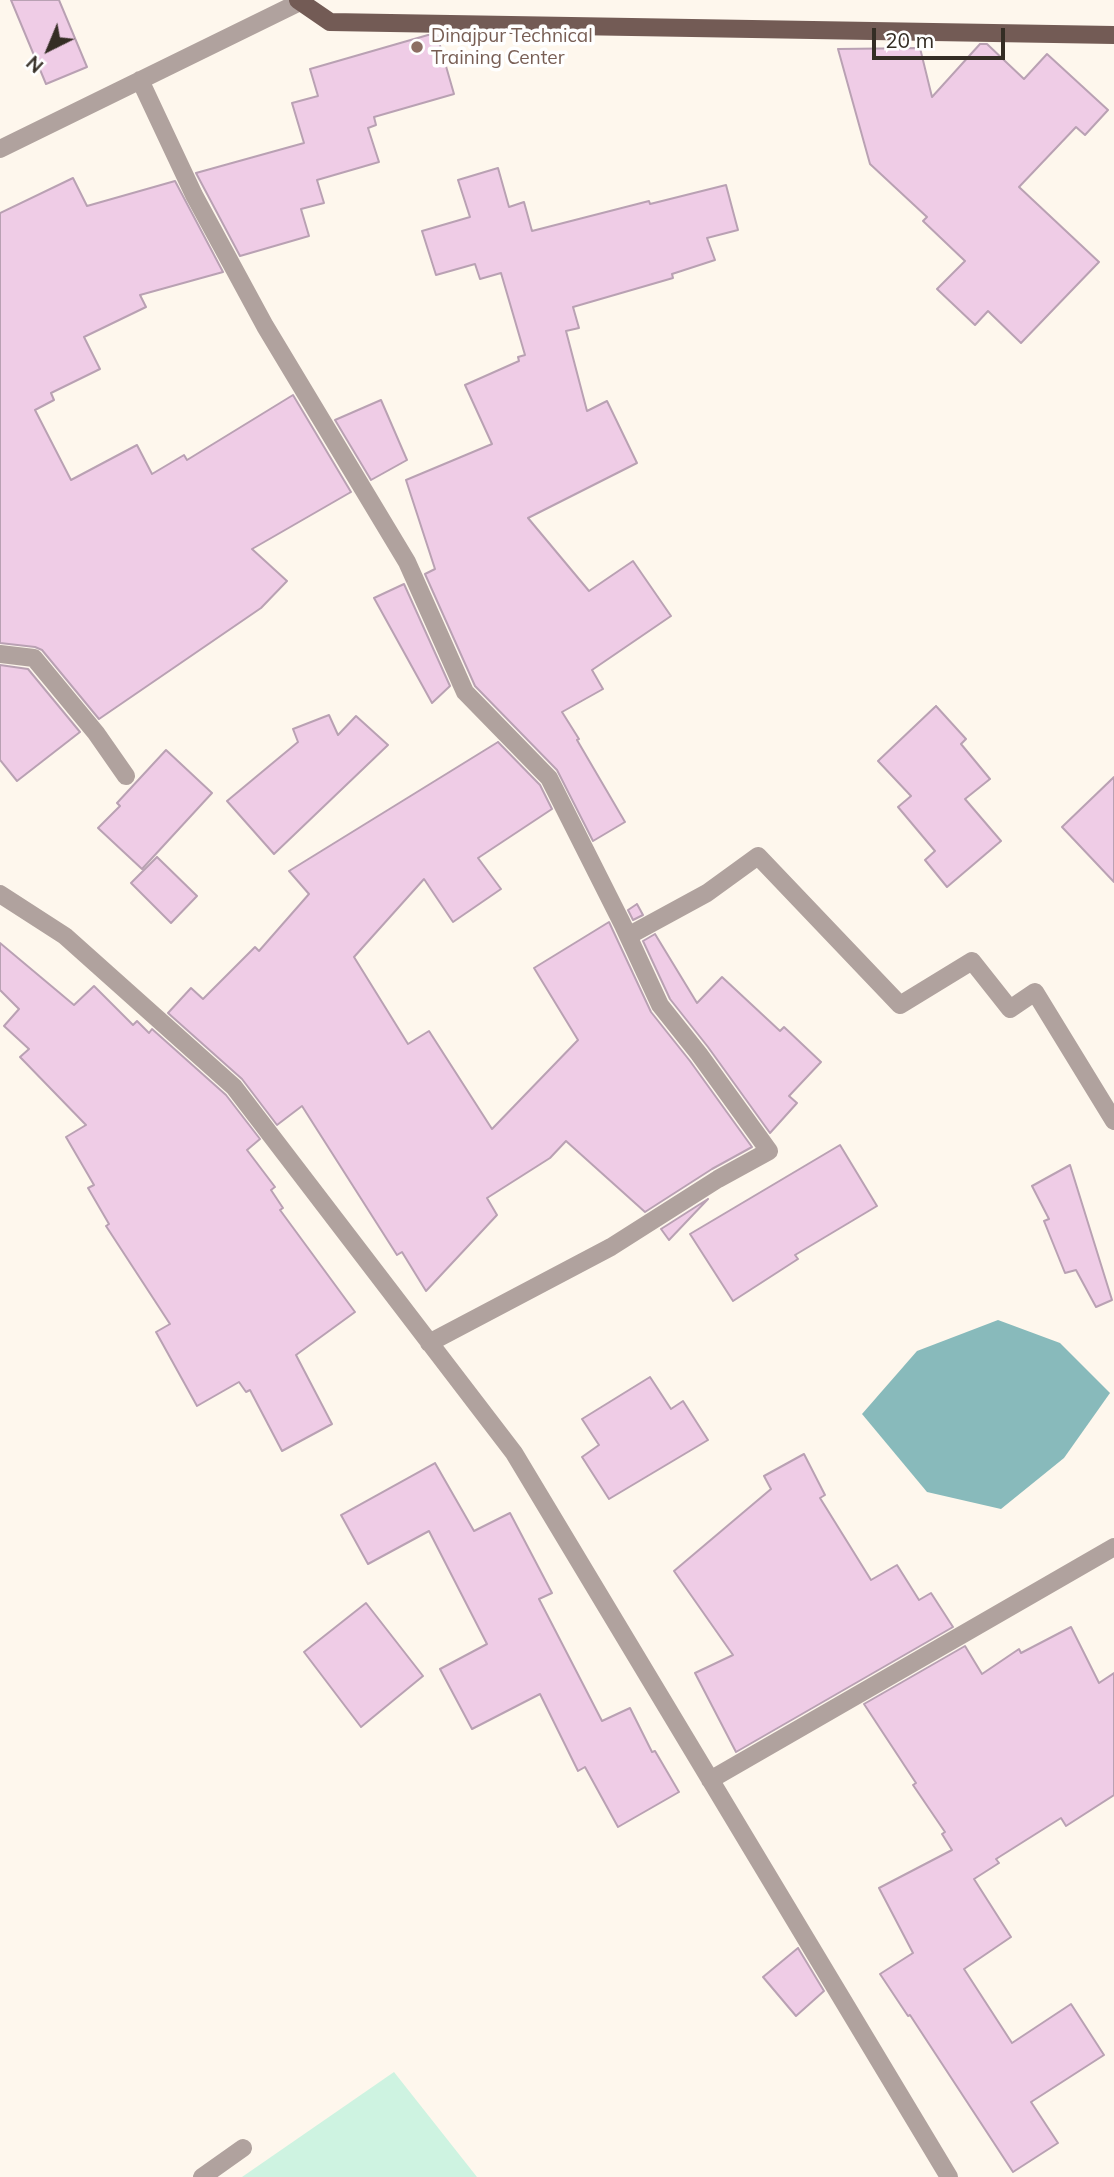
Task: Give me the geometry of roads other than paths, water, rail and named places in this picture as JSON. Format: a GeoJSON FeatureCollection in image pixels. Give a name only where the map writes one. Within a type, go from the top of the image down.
{"type":"FeatureCollection","features":[{"type":"Feature","properties":{"kind":"main road"},"geometry":{"type":"LineString","coordinates":[[299,1],[330,22],[1114,35]]}},
{"type":"Feature","properties":{"kind":"street"},"geometry":{"type":"LineString","coordinates":[[0,149],[299,1]]}},
{"type":"Feature","properties":{"kind":"street"},"geometry":{"type":"LineString","coordinates":[[140,80],[194,195],[265,326],[407,562],[465,692],[549,778],[660,1005],[769,1151],[718,1179],[611,1247],[429,1343]]}},
{"type":"Feature","properties":{"kind":"street"},"geometry":{"type":"LineString","coordinates":[[0,654],[34,658],[96,733],[126,776]]}},
{"type":"Feature","properties":{"kind":"street"},"geometry":{"type":"LineString","coordinates":[[628,936],[707,893],[758,856],[900,1005],[972,961],[1010,1009],[1035,992],[1114,1121]]}},
{"type":"Feature","properties":{"kind":"street"},"geometry":{"type":"LineString","coordinates":[[0,894],[65,936],[233,1087],[514,1453],[949,2177]]}},
{"type":"Feature","properties":{"kind":"street"},"geometry":{"type":"LineString","coordinates":[[710,1780],[1112,1551]]}},
{"type":"Feature","properties":{"kind":"street"},"geometry":{"type":"LineString","coordinates":[[202,2177],[243,2148]]}},
{"type":"Feature","properties":{"kind":"water"},"geometry":{"type":"Polygon","coordinates":[[[998,1320],[1060,1343],[1110,1393],[1064,1458],[1001,1509],[927,1492],[862,1414],[917,1351],[998,1320]]]}},
{"type":"Feature","properties":{"kind":"place","name":"Dinajpur Technical Training Center"},"geometry":{"type":"Point","coordinates":[417,47]}}]}
